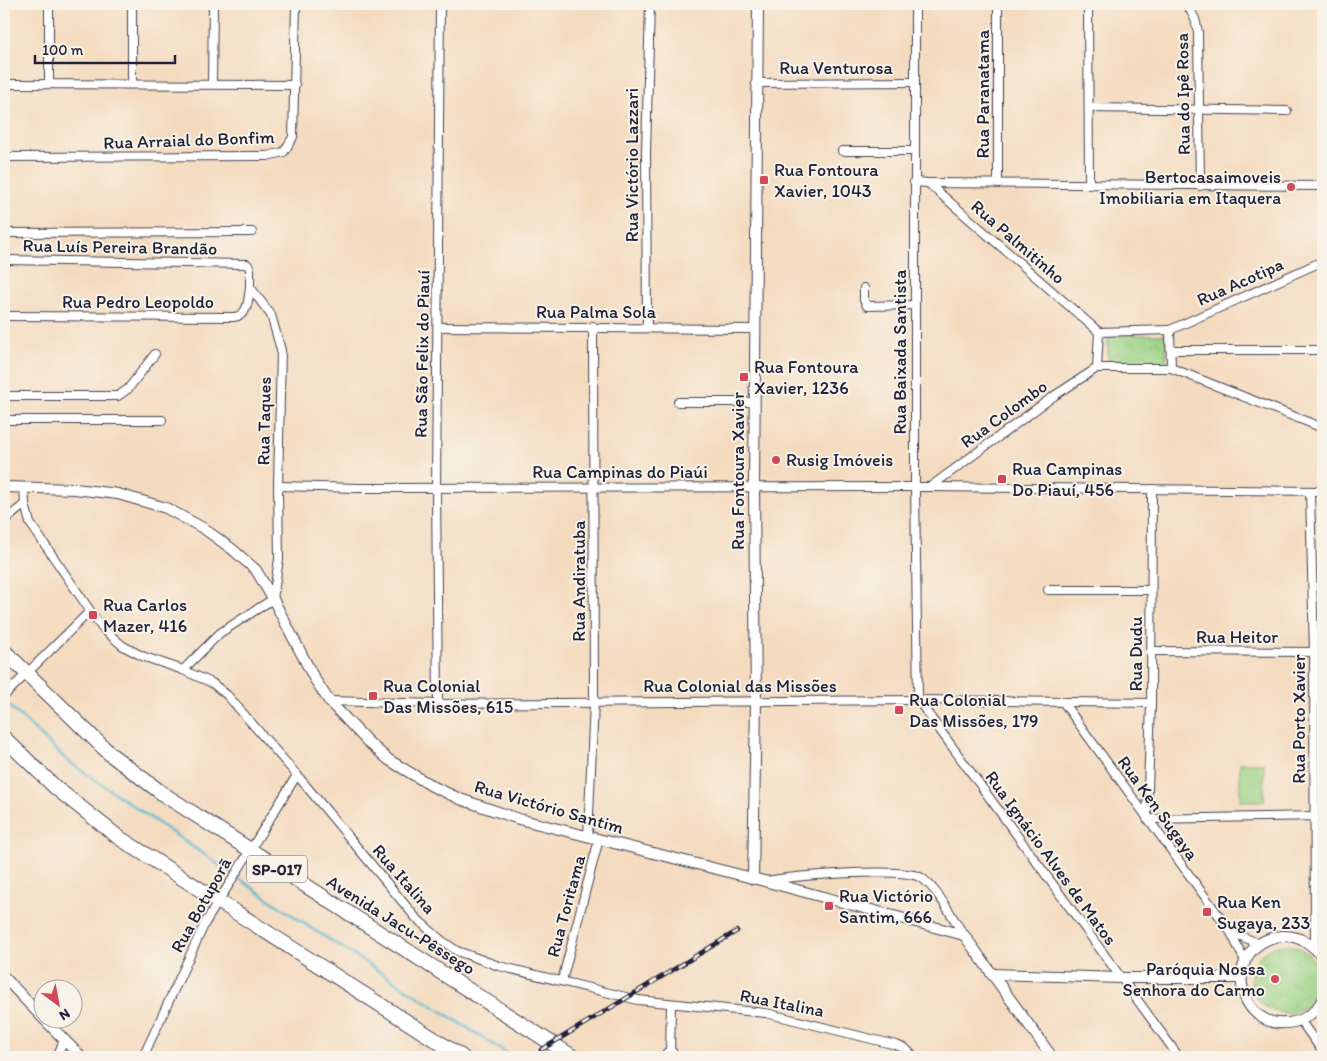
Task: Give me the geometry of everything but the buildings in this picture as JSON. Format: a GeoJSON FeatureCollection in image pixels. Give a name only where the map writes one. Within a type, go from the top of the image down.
{"type":"FeatureCollection","features":[{"type":"Feature","properties":{"kind":"highway","name":"Avenida Jacu-Pêssego"},"geometry":{"type":"LineString","coordinates":[[4,651],[24,674],[110,754],[139,777],[247,854],[573,1057]]}},
{"type":"Feature","properties":{"kind":"highway"},"geometry":{"type":"LineString","coordinates":[[4,738],[56,788],[95,820],[462,1057]]}},
{"type":"Feature","properties":{"kind":"main road","name":"Rua Fontoura Xavier"},"geometry":{"type":"LineString","coordinates":[[754,879],[756,702],[754,402],[758,4]]}},
{"type":"Feature","properties":{"kind":"main road","name":"Rua Victório Santim"},"geometry":{"type":"LineString","coordinates":[[4,487],[75,489],[118,494],[166,508],[203,528],[246,560],[256,570],[274,599],[314,678],[329,701],[368,742],[389,760],[432,786],[487,809],[764,881],[964,936],[1052,1057]]}},
{"type":"Feature","properties":{"kind":"main road"},"geometry":{"type":"LineString","coordinates":[[1323,959],[1315,948],[1303,940],[1288,936],[1273,937],[1259,944],[1244,961],[1241,978],[1244,996],[1251,1008],[1261,1017],[1273,1022],[1287,1023],[1300,1020],[1311,1014],[1323,999]]}},
{"type":"Feature","properties":{"kind":"main road"},"geometry":{"type":"LineString","coordinates":[[991,974],[1121,978],[1241,978]]}},
{"type":"Feature","properties":{"kind":"main road"},"geometry":{"type":"LineString","coordinates":[[4,977],[32,1006]]}},
{"type":"Feature","properties":{"kind":"main road"},"geometry":{"type":"LineString","coordinates":[[53,1028],[81,1057]]}},
{"type":"Feature","properties":{"kind":"street"},"geometry":{"type":"LineString","coordinates":[[49,4],[49,84]]}},
{"type":"Feature","properties":{"kind":"street"},"geometry":{"type":"LineString","coordinates":[[132,4],[132,84]]}},
{"type":"Feature","properties":{"kind":"street"},"geometry":{"type":"LineString","coordinates":[[212,83],[213,4]]}},
{"type":"Feature","properties":{"kind":"street","name":"Rua Arraial do Bonfim"},"geometry":{"type":"LineString","coordinates":[[4,157],[162,158],[278,155],[289,147],[293,137],[296,4]]}},
{"type":"Feature","properties":{"kind":"street","name":"Rua São Felix do Piauí"},"geometry":{"type":"LineString","coordinates":[[438,704],[436,488],[440,4]]}},
{"type":"Feature","properties":{"kind":"street","name":"Rua Victório Lazzari"},"geometry":{"type":"LineString","coordinates":[[647,327],[646,153],[650,4]]}},
{"type":"Feature","properties":{"kind":"street","name":"Rua Baixada Santista"},"geometry":{"type":"LineString","coordinates":[[915,4],[915,487],[918,700]]}},
{"type":"Feature","properties":{"kind":"street","name":"Rua Paranatama"},"geometry":{"type":"LineString","coordinates":[[998,4],[998,184]]}},
{"type":"Feature","properties":{"kind":"street"},"geometry":{"type":"LineString","coordinates":[[1088,4],[1089,185]]}},
{"type":"Feature","properties":{"kind":"street","name":"Rua do Ipê Rosa"},"geometry":{"type":"LineString","coordinates":[[1187,4],[1195,18],[1198,32],[1200,186]]}},
{"type":"Feature","properties":{"kind":"street","name":"Rua Venturosa"},"geometry":{"type":"LineString","coordinates":[[756,83],[916,82]]}},
{"type":"Feature","properties":{"kind":"street"},"geometry":{"type":"LineString","coordinates":[[4,84],[212,83],[295,85]]}},
{"type":"Feature","properties":{"kind":"street"},"geometry":{"type":"LineString","coordinates":[[1089,108],[1287,111]]}},
{"type":"Feature","properties":{"kind":"street"},"geometry":{"type":"LineString","coordinates":[[842,151],[915,151]]}},
{"type":"Feature","properties":{"kind":"street"},"geometry":{"type":"LineString","coordinates":[[914,182],[928,184],[1323,186]]}},
{"type":"Feature","properties":{"kind":"street","name":"Rua Palmitinho"},"geometry":{"type":"LineString","coordinates":[[928,184],[1100,332]]}},
{"type":"Feature","properties":{"kind":"street"},"geometry":{"type":"LineString","coordinates":[[4,233],[252,232]]}},
{"type":"Feature","properties":{"kind":"street","name":"Rua Luís Pereira Brandão"},"geometry":{"type":"LineString","coordinates":[[4,260],[247,264],[250,268],[250,288]]}},
{"type":"Feature","properties":{"kind":"street","name":"Rua Acotipa"},"geometry":{"type":"LineString","coordinates":[[1170,330],[1323,261]]}},
{"type":"Feature","properties":{"kind":"street","name":"Rua Pedro Leopoldo"},"geometry":{"type":"LineString","coordinates":[[4,316],[234,318],[245,312],[250,288]]}},
{"type":"Feature","properties":{"kind":"street","name":"Rua Taques"},"geometry":{"type":"LineString","coordinates":[[250,288],[271,315],[281,350],[278,486],[279,560],[274,599]]}},
{"type":"Feature","properties":{"kind":"street"},"geometry":{"type":"LineString","coordinates":[[864,288],[864,300],[867,306],[915,305]]}},
{"type":"Feature","properties":{"kind":"street","name":"Rua Palma Sola"},"geometry":{"type":"LineString","coordinates":[[438,327],[593,326],[755,329]]}},
{"type":"Feature","properties":{"kind":"street","name":"Rua Andiratuba"},"geometry":{"type":"LineString","coordinates":[[588,836],[594,702],[593,326]]}},
{"type":"Feature","properties":{"kind":"street"},"geometry":{"type":"LineString","coordinates":[[1171,368],[1170,330],[1100,332],[1097,368],[1171,368],[1323,428]]}},
{"type":"Feature","properties":{"kind":"street"},"geometry":{"type":"LineString","coordinates":[[1171,350],[1323,350]]}},
{"type":"Feature","properties":{"kind":"street"},"geometry":{"type":"LineString","coordinates":[[4,396],[118,396],[128,389],[155,354]]}},
{"type":"Feature","properties":{"kind":"street","name":"Rua Colombo"},"geometry":{"type":"LineString","coordinates":[[930,487],[1054,396],[1097,368]]}},
{"type":"Feature","properties":{"kind":"street"},"geometry":{"type":"LineString","coordinates":[[678,402],[754,402]]}},
{"type":"Feature","properties":{"kind":"street"},"geometry":{"type":"LineString","coordinates":[[4,420],[162,420]]}},
{"type":"Feature","properties":{"kind":"street","name":"Rua Campinas do Piaúi"},"geometry":{"type":"LineString","coordinates":[[278,486],[1323,490]]}},
{"type":"Feature","properties":{"kind":"street","name":"Rua Italina"},"geometry":{"type":"LineString","coordinates":[[24,488],[25,504],[30,523],[36,535],[102,628],[123,646],[142,656],[183,670],[212,683],[227,695],[297,775],[409,911],[440,940],[457,951],[487,963],[638,1000],[740,1010],[794,1019],[896,1045],[906,1049],[914,1057]]}},
{"type":"Feature","properties":{"kind":"street","name":"Rua Dudu"},"geometry":{"type":"LineString","coordinates":[[1147,819],[1151,703],[1152,490]]}},
{"type":"Feature","properties":{"kind":"street","name":"Rua Porto Xavier"},"geometry":{"type":"LineString","coordinates":[[1310,491],[1314,652],[1315,948]]}},
{"type":"Feature","properties":{"kind":"street"},"geometry":{"type":"LineString","coordinates":[[4,521],[25,504]]}},
{"type":"Feature","properties":{"kind":"street"},"geometry":{"type":"LineString","coordinates":[[1048,590],[1151,590]]}},
{"type":"Feature","properties":{"kind":"street"},"geometry":{"type":"LineString","coordinates":[[183,670],[220,633],[274,599]]}},
{"type":"Feature","properties":{"kind":"street"},"geometry":{"type":"LineString","coordinates":[[4,696],[24,674],[89,612]]}},
{"type":"Feature","properties":{"kind":"street","name":"Rua Heitor"},"geometry":{"type":"LineString","coordinates":[[1151,651],[1323,652]]}},
{"type":"Feature","properties":{"kind":"street","name":"Rua Colonial das Missões"},"geometry":{"type":"LineString","coordinates":[[329,701],[438,704],[918,700],[1151,703]]}},
{"type":"Feature","properties":{"kind":"street","name":"Rua Ignácio Alves de Matos"},"geometry":{"type":"LineString","coordinates":[[918,700],[1180,1057]]}},
{"type":"Feature","properties":{"kind":"street","name":"Rua Ken Sugaya"},"geometry":{"type":"LineString","coordinates":[[1063,702],[1230,931],[1244,961]]}},
{"type":"Feature","properties":{"kind":"street","name":"Rua Botuporã"},"geometry":{"type":"LineString","coordinates":[[142,1057],[205,923],[297,775]]}},
{"type":"Feature","properties":{"kind":"street"},"geometry":{"type":"LineString","coordinates":[[1147,819],[1323,816]]}},
{"type":"Feature","properties":{"kind":"street","name":"Rua Toritama"},"geometry":{"type":"LineString","coordinates":[[562,981],[600,838]]}},
{"type":"Feature","properties":{"kind":"street","name":"Rua Victório Santim"},"geometry":{"type":"LineString","coordinates":[[764,881],[788,876],[844,874],[897,874],[919,877],[929,886],[964,936]]}},
{"type":"Feature","properties":{"kind":"street","name":"Rua Ken Sugaya"},"geometry":{"type":"LineString","coordinates":[[1230,931],[1259,944]]}},
{"type":"Feature","properties":{"kind":"street"},"geometry":{"type":"LineString","coordinates":[[669,1056],[671,1004]]}},
{"type":"Feature","properties":{"kind":"street"},"geometry":{"type":"LineString","coordinates":[[1300,1020],[1323,1052]]}},
{"type":"Feature","properties":{"kind":"street"},"geometry":{"type":"LineString","coordinates":[[57,1057],[64,1040]]}},
{"type":"Feature","properties":{"kind":"green space"},"geometry":{"type":"Polygon","coordinates":[[[1108,334],[1166,335],[1166,366],[1108,366],[1108,334]]]}},
{"type":"Feature","properties":{"kind":"green space"},"geometry":{"type":"Polygon","coordinates":[[[1240,763],[1264,763],[1264,801],[1240,801],[1240,763]]]}},
{"type":"Feature","properties":{"kind":"green space"},"geometry":{"type":"Polygon","coordinates":[[[1285,945],[1298,948],[1309,955],[1316,966],[1319,979],[1316,992],[1309,1003],[1298,1010],[1285,1013],[1272,1010],[1261,1003],[1254,992],[1251,979],[1254,966],[1261,955],[1272,948],[1285,945]]]}},
{"type":"Feature","properties":{"kind":"waterway"},"geometry":{"type":"LineString","coordinates":[[4,701],[68,761],[308,926],[513,1057]]}},
{"type":"Feature","properties":{"kind":"railway"},"geometry":{"type":"LineString","coordinates":[[541,1050],[737,931]]}},
{"type":"Feature","properties":{"kind":"place","name":"Rua Fontoura Xavier, 1043"},"geometry":{"type":"Point","coordinates":[764,180]}},
{"type":"Feature","properties":{"kind":"place","name":"Bertocasaimoveis Imobiliaria em Itaquera"},"geometry":{"type":"Point","coordinates":[1291,187]}},
{"type":"Feature","properties":{"kind":"place","name":"Rua Fontoura Xavier, 1236"},"geometry":{"type":"Point","coordinates":[744,377]}},
{"type":"Feature","properties":{"kind":"place","name":"Rusig Imóveis"},"geometry":{"type":"Point","coordinates":[776,460]}},
{"type":"Feature","properties":{"kind":"place","name":"Rua Campinas Do Piauí, 456"},"geometry":{"type":"Point","coordinates":[1002,479]}},
{"type":"Feature","properties":{"kind":"place","name":"Rua Carlos Mazer, 416"},"geometry":{"type":"Point","coordinates":[93,615]}},
{"type":"Feature","properties":{"kind":"place","name":"Rua Colonial Das Missões, 615"},"geometry":{"type":"Point","coordinates":[373,696]}},
{"type":"Feature","properties":{"kind":"place","name":"Rua Colonial Das Missões, 179"},"geometry":{"type":"Point","coordinates":[899,710]}},
{"type":"Feature","properties":{"kind":"place","name":"Rua Victório Santim, 666"},"geometry":{"type":"Point","coordinates":[829,906]}},
{"type":"Feature","properties":{"kind":"place","name":"Rua Ken Sugaya, 233"},"geometry":{"type":"Point","coordinates":[1207,912]}},
{"type":"Feature","properties":{"kind":"place","name":"Paróquia Nossa Senhora do Carmo"},"geometry":{"type":"Point","coordinates":[1275,979]}}]}
